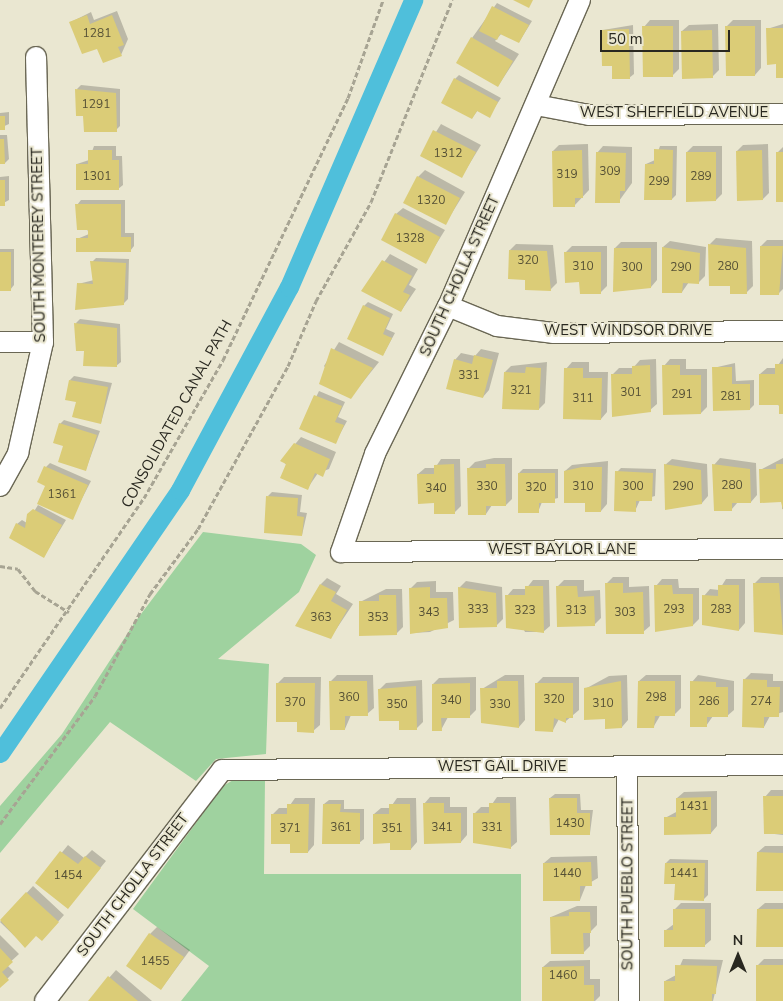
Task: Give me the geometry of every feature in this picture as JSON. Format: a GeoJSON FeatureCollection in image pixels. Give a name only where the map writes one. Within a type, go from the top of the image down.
{"type":"FeatureCollection","features":[{"type":"Feature","properties":{"kind":"street","name":"SOUTH CHOLLA STREET"},"geometry":{"type":"LineString","coordinates":[[340,552],[375,454],[448,306],[580,0]]}},
{"type":"Feature","properties":{"kind":"street","name":"SOUTH MONTEREY STREET"},"geometry":{"type":"LineString","coordinates":[[0,486],[18,453],[42,342],[36,57]]}},
{"type":"Feature","properties":{"kind":"street","name":"WEST SHEFFIELD AVENUE"},"geometry":{"type":"LineString","coordinates":[[536,105],[589,115],[783,114]]}},
{"type":"Feature","properties":{"kind":"street","name":"WEST WINDSOR DRIVE"},"geometry":{"type":"LineString","coordinates":[[448,306],[497,326],[553,333],[783,331]]}},
{"type":"Feature","properties":{"kind":"street"},"geometry":{"type":"LineString","coordinates":[[0,342],[42,342]]}},
{"type":"Feature","properties":{"kind":"street","name":"WEST BAYLOR LANE"},"geometry":{"type":"LineString","coordinates":[[340,552],[783,549]]}},
{"type":"Feature","properties":{"kind":"street","name":"WEST GAIL DRIVE"},"geometry":{"type":"LineString","coordinates":[[222,770],[783,765]]}},
{"type":"Feature","properties":{"kind":"street","name":"SOUTH PUEBLO STREET"},"geometry":{"type":"LineString","coordinates":[[627,767],[628,1001]]}},
{"type":"Feature","properties":{"kind":"street","name":"SOUTH CHOLLA STREET"},"geometry":{"type":"LineString","coordinates":[[45,1001],[222,770]]}},
{"type":"Feature","properties":{"kind":"path","name":"CONSOLIDATED CANAL PATH"},"geometry":{"type":"LineString","coordinates":[[0,708],[69,612],[144,498],[223,360],[348,98],[382,0]]}},
{"type":"Feature","properties":{"kind":"path"},"geometry":{"type":"LineString","coordinates":[[0,824],[95,696],[150,594],[198,529],[288,366],[316,301],[372,202],[452,0]]}},
{"type":"Feature","properties":{"kind":"path"},"geometry":{"type":"LineString","coordinates":[[0,566],[18,569],[35,591],[69,612]]}},
{"type":"Feature","properties":{"kind":"green space"},"geometry":{"type":"Polygon","coordinates":[[[203,532],[301,544],[316,555],[299,592],[218,659],[269,664],[266,754],[216,759],[196,781],[110,722],[0,853],[0,806],[62,734],[135,622],[203,532]]]}},
{"type":"Feature","properties":{"kind":"green space"},"geometry":{"type":"Polygon","coordinates":[[[235,779],[265,779],[264,874],[521,874],[521,1001],[181,1001],[209,966],[133,909],[223,786],[235,779]]]}},
{"type":"Feature","properties":{"kind":"building"},"geometry":{"type":"Polygon","coordinates":[[[513,0],[533,0],[529,8],[513,0]]]}},
{"type":"Feature","properties":{"kind":"building"},"geometry":{"type":"Polygon","coordinates":[[[492,6],[529,25],[519,43],[500,34],[497,40],[479,31],[492,6]]]}},
{"type":"Feature","properties":{"kind":"building"},"geometry":{"type":"Polygon","coordinates":[[[87,15],[90,24],[112,15],[124,45],[118,47],[122,56],[103,63],[97,49],[82,54],[69,22],[87,15]]]}},
{"type":"Feature","properties":{"kind":"building"},"geometry":{"type":"Polygon","coordinates":[[[642,26],[673,26],[673,77],[643,77],[642,26]]]}},
{"type":"Feature","properties":{"kind":"building"},"geometry":{"type":"Polygon","coordinates":[[[725,26],[755,26],[755,76],[726,76],[725,26]]]}},
{"type":"Feature","properties":{"kind":"building"},"geometry":{"type":"Polygon","coordinates":[[[766,28],[783,28],[783,78],[776,78],[776,64],[767,65],[766,28]]]}},
{"type":"Feature","properties":{"kind":"building"},"geometry":{"type":"Polygon","coordinates":[[[629,29],[630,79],[612,79],[612,66],[602,66],[601,30],[629,29]]]}},
{"type":"Feature","properties":{"kind":"building"},"geometry":{"type":"Polygon","coordinates":[[[712,30],[713,78],[682,79],[681,31],[712,30]]]}},
{"type":"Feature","properties":{"kind":"building"},"geometry":{"type":"Polygon","coordinates":[[[471,37],[513,61],[498,87],[456,63],[471,37]]]}},
{"type":"Feature","properties":{"kind":"building"},"geometry":{"type":"Polygon","coordinates":[[[454,78],[498,102],[490,118],[477,111],[472,119],[441,103],[454,78]]]}},
{"type":"Feature","properties":{"kind":"building"},"geometry":{"type":"Polygon","coordinates":[[[75,89],[116,93],[117,132],[84,132],[83,116],[76,116],[75,89]]]}},
{"type":"Feature","properties":{"kind":"building"},"geometry":{"type":"Polygon","coordinates":[[[0,116],[5,116],[5,130],[0,130],[0,116]]]}},
{"type":"Feature","properties":{"kind":"building"},"geometry":{"type":"Polygon","coordinates":[[[433,130],[476,152],[462,178],[420,156],[433,130]]]}},
{"type":"Feature","properties":{"kind":"building"},"geometry":{"type":"Polygon","coordinates":[[[0,139],[4,139],[5,164],[0,164],[0,139]]]}},
{"type":"Feature","properties":{"kind":"building"},"geometry":{"type":"Polygon","coordinates":[[[654,149],[673,150],[672,200],[644,200],[645,164],[654,164],[654,149]]]}},
{"type":"Feature","properties":{"kind":"building"},"geometry":{"type":"Polygon","coordinates":[[[88,150],[112,150],[112,160],[119,160],[119,190],[76,190],[76,164],[88,164],[88,150]]]}},
{"type":"Feature","properties":{"kind":"building"},"geometry":{"type":"Polygon","coordinates":[[[582,150],[583,198],[575,198],[575,207],[553,207],[552,151],[582,150]]]}},
{"type":"Feature","properties":{"kind":"building"},"geometry":{"type":"Polygon","coordinates":[[[762,150],[763,200],[737,201],[736,151],[762,150]]]}},
{"type":"Feature","properties":{"kind":"building"},"geometry":{"type":"Polygon","coordinates":[[[596,152],[626,153],[625,191],[620,191],[620,203],[595,203],[596,152]]]}},
{"type":"Feature","properties":{"kind":"building"},"geometry":{"type":"Polygon","coordinates":[[[686,152],[716,152],[716,201],[686,202],[686,152]]]}},
{"type":"Feature","properties":{"kind":"building"},"geometry":{"type":"Polygon","coordinates":[[[776,152],[783,152],[783,202],[776,202],[776,152]]]}},
{"type":"Feature","properties":{"kind":"building"},"geometry":{"type":"Polygon","coordinates":[[[417,176],[460,198],[446,225],[403,203],[417,176]]]}},
{"type":"Feature","properties":{"kind":"building"},"geometry":{"type":"Polygon","coordinates":[[[0,180],[5,180],[5,206],[0,206],[0,180]]]}},
{"type":"Feature","properties":{"kind":"building"},"geometry":{"type":"Polygon","coordinates":[[[75,204],[121,204],[121,237],[131,237],[131,252],[76,252],[76,238],[88,238],[88,230],[77,230],[75,204]]]}},
{"type":"Feature","properties":{"kind":"building"},"geometry":{"type":"Polygon","coordinates":[[[395,213],[440,237],[426,264],[381,240],[395,213]]]}},
{"type":"Feature","properties":{"kind":"building"},"geometry":{"type":"Polygon","coordinates":[[[708,244],[746,248],[747,294],[730,294],[730,286],[709,286],[708,244]]]}},
{"type":"Feature","properties":{"kind":"building"},"geometry":{"type":"Polygon","coordinates":[[[760,246],[783,246],[779,295],[760,295],[760,246]]]}},
{"type":"Feature","properties":{"kind":"building"},"geometry":{"type":"Polygon","coordinates":[[[662,247],[700,253],[699,284],[683,283],[682,293],[662,293],[662,247]]]}},
{"type":"Feature","properties":{"kind":"building"},"geometry":{"type":"Polygon","coordinates":[[[614,248],[651,248],[651,288],[613,292],[614,248]]]}},
{"type":"Feature","properties":{"kind":"building"},"geometry":{"type":"Polygon","coordinates":[[[509,250],[547,251],[551,291],[525,290],[525,280],[508,279],[509,250]]]}},
{"type":"Feature","properties":{"kind":"building"},"geometry":{"type":"Polygon","coordinates":[[[0,252],[11,252],[11,291],[0,291],[0,252]]]}},
{"type":"Feature","properties":{"kind":"building"},"geometry":{"type":"Polygon","coordinates":[[[564,252],[601,252],[601,294],[580,294],[579,282],[565,283],[564,252]]]}},
{"type":"Feature","properties":{"kind":"building"},"geometry":{"type":"Polygon","coordinates":[[[382,260],[412,276],[403,292],[410,295],[401,312],[361,291],[382,260]]]}},
{"type":"Feature","properties":{"kind":"building"},"geometry":{"type":"Polygon","coordinates":[[[90,261],[126,263],[124,305],[75,310],[77,283],[93,284],[90,261]]]}},
{"type":"Feature","properties":{"kind":"building"},"geometry":{"type":"Polygon","coordinates":[[[363,305],[390,318],[383,334],[392,338],[383,356],[347,339],[363,305]]]}},
{"type":"Feature","properties":{"kind":"building"},"geometry":{"type":"Polygon","coordinates":[[[74,323],[117,328],[117,367],[83,366],[84,351],[76,351],[74,323]]]}},
{"type":"Feature","properties":{"kind":"building"},"geometry":{"type":"Polygon","coordinates":[[[331,348],[373,368],[351,399],[319,384],[331,348]]]}},
{"type":"Feature","properties":{"kind":"building"},"geometry":{"type":"Polygon","coordinates":[[[474,355],[493,360],[483,398],[446,389],[454,359],[472,364],[474,355]]]}},
{"type":"Feature","properties":{"kind":"building"},"geometry":{"type":"Polygon","coordinates":[[[775,364],[783,364],[783,414],[779,414],[779,405],[759,405],[759,374],[775,374],[775,364]]]}},
{"type":"Feature","properties":{"kind":"building"},"geometry":{"type":"Polygon","coordinates":[[[650,365],[651,412],[612,417],[611,374],[632,374],[632,366],[650,365]]]}},
{"type":"Feature","properties":{"kind":"building"},"geometry":{"type":"Polygon","coordinates":[[[662,365],[680,365],[680,375],[701,375],[701,414],[663,415],[662,365]]]}},
{"type":"Feature","properties":{"kind":"building"},"geometry":{"type":"Polygon","coordinates":[[[526,367],[541,368],[539,410],[502,409],[504,372],[525,373],[526,367]]]}},
{"type":"Feature","properties":{"kind":"building"},"geometry":{"type":"Polygon","coordinates":[[[712,367],[732,367],[732,384],[750,384],[750,410],[713,411],[712,367]]]}},
{"type":"Feature","properties":{"kind":"building"},"geometry":{"type":"Polygon","coordinates":[[[564,368],[583,368],[583,378],[602,378],[601,420],[563,419],[564,368]]]}},
{"type":"Feature","properties":{"kind":"building"},"geometry":{"type":"Polygon","coordinates":[[[69,380],[108,387],[101,424],[72,417],[76,402],[65,400],[69,380]]]}},
{"type":"Feature","properties":{"kind":"building"},"geometry":{"type":"Polygon","coordinates":[[[314,395],[342,406],[335,422],[344,425],[336,444],[299,429],[314,395]]]}},
{"type":"Feature","properties":{"kind":"building"},"geometry":{"type":"Polygon","coordinates":[[[59,423],[97,435],[86,471],[58,462],[63,446],[53,443],[59,423]]]}},
{"type":"Feature","properties":{"kind":"building"},"geometry":{"type":"Polygon","coordinates":[[[294,443],[330,459],[323,477],[315,473],[308,490],[280,478],[286,464],[280,461],[294,443]]]}},
{"type":"Feature","properties":{"kind":"building"},"geometry":{"type":"Polygon","coordinates":[[[454,464],[455,514],[434,514],[434,503],[418,504],[417,474],[434,474],[434,465],[454,464]]]}},
{"type":"Feature","properties":{"kind":"building"},"geometry":{"type":"Polygon","coordinates":[[[486,464],[505,464],[506,506],[486,506],[486,515],[468,515],[467,468],[486,468],[486,464]]]}},
{"type":"Feature","properties":{"kind":"building"},"geometry":{"type":"Polygon","coordinates":[[[664,464],[701,470],[702,504],[665,510],[664,464]]]}},
{"type":"Feature","properties":{"kind":"building"},"geometry":{"type":"Polygon","coordinates":[[[712,464],[750,469],[751,503],[732,503],[732,511],[714,511],[712,464]]]}},
{"type":"Feature","properties":{"kind":"building"},"geometry":{"type":"Polygon","coordinates":[[[776,464],[783,464],[783,510],[781,502],[760,503],[759,469],[776,469],[776,464]]]}},
{"type":"Feature","properties":{"kind":"building"},"geometry":{"type":"Polygon","coordinates":[[[44,466],[88,485],[73,520],[37,504],[45,486],[37,482],[44,466]]]}},
{"type":"Feature","properties":{"kind":"building"},"geometry":{"type":"Polygon","coordinates":[[[582,467],[602,467],[601,512],[585,512],[585,503],[564,503],[564,471],[582,467]]]}},
{"type":"Feature","properties":{"kind":"building"},"geometry":{"type":"Polygon","coordinates":[[[615,471],[653,473],[652,501],[636,501],[636,512],[614,511],[615,471]]]}},
{"type":"Feature","properties":{"kind":"building"},"geometry":{"type":"Polygon","coordinates":[[[518,473],[555,473],[555,503],[539,503],[539,513],[518,513],[518,473]]]}},
{"type":"Feature","properties":{"kind":"building"},"geometry":{"type":"Polygon","coordinates":[[[266,496],[298,498],[297,516],[304,517],[302,536],[264,533],[266,496]]]}},
{"type":"Feature","properties":{"kind":"building"},"geometry":{"type":"Polygon","coordinates":[[[33,509],[62,525],[44,558],[9,538],[16,523],[25,528],[27,514],[33,509]]]}},
{"type":"Feature","properties":{"kind":"building"},"geometry":{"type":"Polygon","coordinates":[[[605,583],[623,583],[623,593],[643,592],[644,634],[606,634],[605,583]]]}},
{"type":"Feature","properties":{"kind":"building"},"geometry":{"type":"Polygon","coordinates":[[[753,583],[779,583],[783,635],[754,632],[753,583]]]}},
{"type":"Feature","properties":{"kind":"building"},"geometry":{"type":"Polygon","coordinates":[[[320,584],[336,592],[331,601],[347,610],[331,639],[295,626],[320,584]]]}},
{"type":"Feature","properties":{"kind":"building"},"geometry":{"type":"Polygon","coordinates":[[[654,585],[672,585],[673,594],[693,594],[693,626],[655,632],[654,585]]]}},
{"type":"Feature","properties":{"kind":"building"},"geometry":{"type":"Polygon","coordinates":[[[718,585],[739,585],[739,631],[702,625],[702,595],[718,596],[718,585]]]}},
{"type":"Feature","properties":{"kind":"building"},"geometry":{"type":"Polygon","coordinates":[[[525,586],[543,586],[544,633],[506,628],[505,595],[525,595],[525,586]]]}},
{"type":"Feature","properties":{"kind":"building"},"geometry":{"type":"Polygon","coordinates":[[[556,586],[577,586],[578,597],[594,596],[595,626],[557,627],[556,586]]]}},
{"type":"Feature","properties":{"kind":"building"},"geometry":{"type":"Polygon","coordinates":[[[430,587],[430,598],[447,598],[448,628],[410,634],[409,588],[430,587]]]}},
{"type":"Feature","properties":{"kind":"building"},"geometry":{"type":"Polygon","coordinates":[[[458,587],[496,593],[497,627],[459,628],[458,587]]]}},
{"type":"Feature","properties":{"kind":"building"},"geometry":{"type":"Polygon","coordinates":[[[379,595],[396,595],[397,635],[359,636],[359,601],[379,601],[379,595]]]}},
{"type":"Feature","properties":{"kind":"building"},"geometry":{"type":"Polygon","coordinates":[[[743,679],[767,680],[767,687],[780,687],[779,717],[764,717],[764,728],[742,727],[743,679]]]}},
{"type":"Feature","properties":{"kind":"building"},"geometry":{"type":"Polygon","coordinates":[[[329,681],[367,681],[368,716],[345,716],[345,730],[330,730],[329,681]]]}},
{"type":"Feature","properties":{"kind":"building"},"geometry":{"type":"Polygon","coordinates":[[[497,681],[518,681],[519,728],[481,723],[480,688],[497,688],[497,681]]]}},
{"type":"Feature","properties":{"kind":"building"},"geometry":{"type":"Polygon","coordinates":[[[621,681],[622,728],[605,729],[605,719],[584,720],[584,688],[621,681]]]}},
{"type":"Feature","properties":{"kind":"building"},"geometry":{"type":"Polygon","coordinates":[[[638,681],[675,681],[675,716],[655,716],[654,728],[637,728],[638,681]]]}},
{"type":"Feature","properties":{"kind":"building"},"geometry":{"type":"Polygon","coordinates":[[[690,681],[716,682],[716,687],[728,687],[728,717],[707,717],[707,727],[690,727],[690,681]]]}},
{"type":"Feature","properties":{"kind":"building"},"geometry":{"type":"Polygon","coordinates":[[[276,683],[315,683],[314,733],[297,732],[297,722],[276,722],[276,683]]]}},
{"type":"Feature","properties":{"kind":"building"},"geometry":{"type":"Polygon","coordinates":[[[470,683],[470,718],[441,718],[442,731],[432,731],[432,684],[470,683]]]}},
{"type":"Feature","properties":{"kind":"building"},"geometry":{"type":"Polygon","coordinates":[[[535,683],[573,683],[573,718],[566,718],[566,723],[554,718],[553,732],[535,731],[535,683]]]}},
{"type":"Feature","properties":{"kind":"building"},"geometry":{"type":"Polygon","coordinates":[[[416,686],[417,730],[399,730],[399,721],[379,721],[378,689],[416,686]]]}},
{"type":"Feature","properties":{"kind":"building"},"geometry":{"type":"Polygon","coordinates":[[[763,796],[783,796],[783,834],[764,834],[763,796]]]}},
{"type":"Feature","properties":{"kind":"building"},"geometry":{"type":"Polygon","coordinates":[[[711,797],[711,834],[664,835],[664,817],[676,817],[676,798],[711,797]]]}},
{"type":"Feature","properties":{"kind":"building"},"geometry":{"type":"Polygon","coordinates":[[[549,798],[577,798],[577,813],[590,813],[590,835],[550,835],[549,798]]]}},
{"type":"Feature","properties":{"kind":"building"},"geometry":{"type":"Polygon","coordinates":[[[423,803],[444,803],[444,813],[461,813],[461,843],[424,844],[423,803]]]}},
{"type":"Feature","properties":{"kind":"building"},"geometry":{"type":"Polygon","coordinates":[[[489,803],[510,803],[511,849],[473,843],[473,813],[489,813],[489,803]]]}},
{"type":"Feature","properties":{"kind":"building"},"geometry":{"type":"Polygon","coordinates":[[[287,804],[309,804],[308,853],[290,853],[290,844],[271,844],[271,814],[287,814],[287,804]]]}},
{"type":"Feature","properties":{"kind":"building"},"geometry":{"type":"Polygon","coordinates":[[[323,804],[341,804],[340,812],[360,813],[360,844],[322,844],[323,804]]]}},
{"type":"Feature","properties":{"kind":"building"},"geometry":{"type":"Polygon","coordinates":[[[389,804],[410,804],[411,850],[390,850],[390,843],[373,844],[373,814],[389,814],[389,804]]]}},
{"type":"Feature","properties":{"kind":"building"},"geometry":{"type":"Polygon","coordinates":[[[60,851],[78,864],[85,856],[101,868],[68,909],[35,883],[60,851]]]}},
{"type":"Feature","properties":{"kind":"building"},"geometry":{"type":"Polygon","coordinates":[[[757,852],[783,853],[783,891],[756,891],[757,852]]]}},
{"type":"Feature","properties":{"kind":"building"},"geometry":{"type":"Polygon","coordinates":[[[591,862],[592,886],[580,886],[580,901],[543,901],[543,863],[591,862]]]}},
{"type":"Feature","properties":{"kind":"building"},"geometry":{"type":"Polygon","coordinates":[[[665,863],[705,863],[704,901],[674,900],[675,884],[664,884],[665,863]]]}},
{"type":"Feature","properties":{"kind":"building"},"geometry":{"type":"Polygon","coordinates":[[[26,892],[59,922],[42,941],[36,936],[25,948],[0,920],[26,892]]]}},
{"type":"Feature","properties":{"kind":"building"},"geometry":{"type":"Polygon","coordinates":[[[673,909],[705,909],[705,947],[664,947],[664,930],[673,930],[673,909]]]}},
{"type":"Feature","properties":{"kind":"building"},"geometry":{"type":"Polygon","coordinates":[[[757,909],[783,909],[783,947],[756,947],[757,909]]]}},
{"type":"Feature","properties":{"kind":"building"},"geometry":{"type":"Polygon","coordinates":[[[569,912],[590,912],[591,933],[583,933],[584,954],[551,954],[550,917],[569,916],[569,912]]]}},
{"type":"Feature","properties":{"kind":"building"},"geometry":{"type":"Polygon","coordinates":[[[149,933],[184,957],[161,990],[126,966],[149,933]]]}},
{"type":"Feature","properties":{"kind":"building"},"geometry":{"type":"Polygon","coordinates":[[[0,948],[13,962],[2,972],[9,980],[0,988],[0,948]]]}},
{"type":"Feature","properties":{"kind":"building"},"geometry":{"type":"Polygon","coordinates":[[[675,965],[717,966],[716,994],[712,994],[712,1001],[664,1001],[664,981],[675,981],[675,965]]]}},
{"type":"Feature","properties":{"kind":"building"},"geometry":{"type":"Polygon","coordinates":[[[756,965],[783,965],[783,1001],[756,1001],[756,965]]]}},
{"type":"Feature","properties":{"kind":"building"},"geometry":{"type":"Polygon","coordinates":[[[584,966],[584,985],[594,985],[594,1001],[542,1001],[542,967],[584,966]]]}},
{"type":"Feature","properties":{"kind":"building"},"geometry":{"type":"Polygon","coordinates":[[[108,976],[138,1001],[88,1001],[108,976]]]}},
{"type":"Feature","properties":{"kind":"waterway"},"geometry":{"type":"LineString","coordinates":[[0,753],[180,490],[289,287],[413,0]]}}]}
